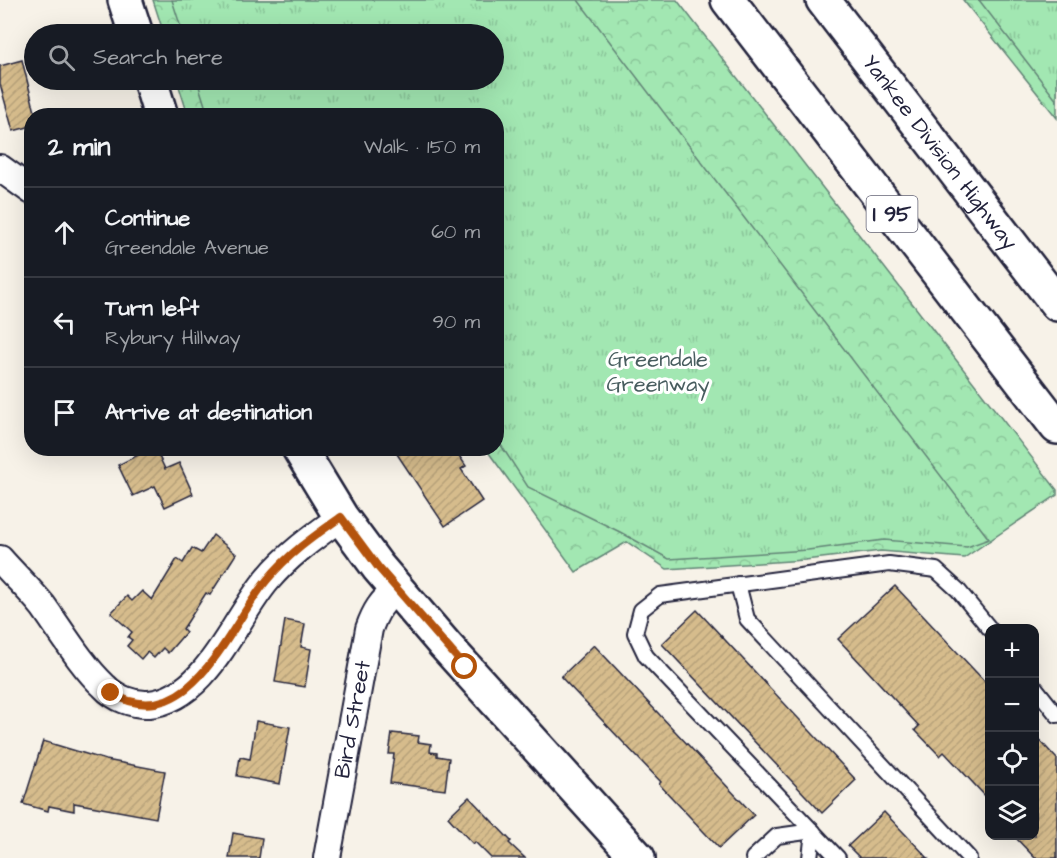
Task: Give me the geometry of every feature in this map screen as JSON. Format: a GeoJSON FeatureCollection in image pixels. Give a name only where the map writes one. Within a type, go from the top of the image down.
{"type":"FeatureCollection","features":[{"type":"Feature","properties":{"kind":"main road"},"geometry":{"type":"LineString","coordinates":[[125,0],[133,24]]}},
{"type":"Feature","properties":{"kind":"main road","name":"I 95"},"geometry":{"type":"LineString","coordinates":[[728,0],[1057,427]]}},
{"type":"Feature","properties":{"kind":"main road","name":"Yankee Division Highway"},"geometry":{"type":"LineString","coordinates":[[823,0],[1057,304]]}},
{"type":"Feature","properties":{"kind":"main road"},"geometry":{"type":"LineString","coordinates":[[153,90],[159,108]]}},
{"type":"Feature","properties":{"kind":"main road"},"geometry":{"type":"LineString","coordinates":[[304,456],[341,517],[397,590],[638,858]]}},
{"type":"Feature","properties":{"kind":"street"},"geometry":{"type":"LineString","coordinates":[[0,559],[41,603],[104,687],[120,698],[131,702],[155,703],[176,695],[199,677],[220,650],[256,594],[278,567],[296,550],[341,517]]}},
{"type":"Feature","properties":{"kind":"street","name":"Bird Street"},"geometry":{"type":"LineString","coordinates":[[327,858],[369,629],[386,597],[397,590]]}},
{"type":"Feature","properties":{"kind":"lane"},"geometry":{"type":"LineString","coordinates":[[838,858],[646,656],[636,633],[641,610],[660,595],[889,564],[936,570],[958,590],[986,624]]}},
{"type":"Feature","properties":{"kind":"lane"},"geometry":{"type":"LineString","coordinates":[[738,584],[747,619],[969,858]]}},
{"type":"Feature","properties":{"kind":"lane"},"geometry":{"type":"LineString","coordinates":[[1039,691],[1057,715]]}},
{"type":"Feature","properties":{"kind":"lane"},"geometry":{"type":"LineString","coordinates":[[753,858],[777,836],[813,831]]}},
{"type":"Feature","properties":{"kind":"lane"},"geometry":{"type":"LineString","coordinates":[[810,858],[813,831]]}},
{"type":"Feature","properties":{"kind":"green space","name":"Greendale Greenway"},"geometry":{"type":"Polygon","coordinates":[[[153,0],[677,0],[1057,490],[1057,495],[964,558],[881,551],[805,560],[667,569],[627,542],[576,572],[491,456],[504,456],[504,108],[186,108],[180,90],[504,90],[504,24],[161,24],[153,0]]]}},
{"type":"Feature","properties":{"kind":"green space","name":"Greendale Greenway"},"geometry":{"type":"Polygon","coordinates":[[[172,0],[578,0],[989,539],[967,547],[884,540],[808,550],[669,559],[528,487],[504,450],[504,108],[206,108],[200,90],[504,90],[504,24],[180,24],[172,0]]]}},
{"type":"Feature","properties":{"kind":"green space"},"geometry":{"type":"Polygon","coordinates":[[[963,0],[1057,0],[1057,118],[963,0]]]}},
{"type":"Feature","properties":{"kind":"green space"},"geometry":{"type":"Polygon","coordinates":[[[979,0],[1057,0],[1057,101],[979,0]]]}},
{"type":"Feature","properties":{"kind":"building"},"geometry":{"type":"Polygon","coordinates":[[[22,60],[24,90],[30,90],[34,108],[24,108],[24,128],[13,131],[0,84],[0,66],[22,60]]]}},
{"type":"Feature","properties":{"kind":"building"},"geometry":{"type":"Polygon","coordinates":[[[136,456],[159,456],[165,469],[179,463],[193,494],[165,507],[155,486],[133,496],[118,465],[136,456]]]}},
{"type":"Feature","properties":{"kind":"building"},"geometry":{"type":"Polygon","coordinates":[[[398,456],[459,456],[466,466],[461,469],[482,501],[445,526],[398,456]]]}},
{"type":"Feature","properties":{"kind":"building"},"geometry":{"type":"Polygon","coordinates":[[[213,535],[236,554],[210,595],[206,593],[183,629],[186,632],[168,653],[163,648],[154,658],[147,652],[141,659],[127,646],[132,640],[128,637],[132,632],[111,613],[127,596],[132,601],[142,591],[152,600],[177,559],[183,563],[192,548],[201,553],[213,535]]]}},
{"type":"Feature","properties":{"kind":"building"},"geometry":{"type":"Polygon","coordinates":[[[895,586],[985,682],[985,796],[944,752],[940,756],[915,730],[919,726],[838,639],[895,586]]]}},
{"type":"Feature","properties":{"kind":"building"},"geometry":{"type":"Polygon","coordinates":[[[697,610],[856,780],[822,813],[662,644],[697,610]]]}},
{"type":"Feature","properties":{"kind":"building"},"geometry":{"type":"Polygon","coordinates":[[[285,620],[305,624],[301,647],[311,649],[305,687],[275,682],[285,620]]]}},
{"type":"Feature","properties":{"kind":"building"},"geometry":{"type":"Polygon","coordinates":[[[594,645],[754,815],[719,848],[659,784],[661,782],[561,677],[594,645]]]}},
{"type":"Feature","properties":{"kind":"building"},"geometry":{"type":"Polygon","coordinates":[[[256,721],[290,727],[280,784],[237,776],[240,757],[250,759],[256,721]]]}},
{"type":"Feature","properties":{"kind":"building"},"geometry":{"type":"Polygon","coordinates":[[[392,733],[419,736],[418,742],[431,744],[430,752],[449,758],[445,790],[390,783],[394,754],[389,754],[392,733]]]}},
{"type":"Feature","properties":{"kind":"building"},"geometry":{"type":"Polygon","coordinates":[[[1039,739],[1057,759],[1057,858],[1035,858],[1018,840],[1039,840],[1039,739]]]}},
{"type":"Feature","properties":{"kind":"building"},"geometry":{"type":"Polygon","coordinates":[[[43,741],[106,760],[165,771],[156,818],[74,803],[74,811],[49,806],[48,811],[23,804],[43,741]]]}},
{"type":"Feature","properties":{"kind":"building"},"geometry":{"type":"Polygon","coordinates":[[[469,797],[525,858],[491,858],[475,842],[473,844],[448,817],[469,797]]]}},
{"type":"Feature","properties":{"kind":"building"},"geometry":{"type":"Polygon","coordinates":[[[884,812],[928,858],[860,858],[848,846],[884,812]]]}},
{"type":"Feature","properties":{"kind":"building"},"geometry":{"type":"Polygon","coordinates":[[[233,833],[262,838],[259,858],[229,858],[233,833]]]}},
{"type":"Feature","properties":{"kind":"route"},"geometry":{"type":"LineString","coordinates":[[111,693],[131,702],[155,703],[176,695],[188,687],[220,650],[256,594],[278,567],[319,532],[341,517],[420,618],[465,667]]}}]}
